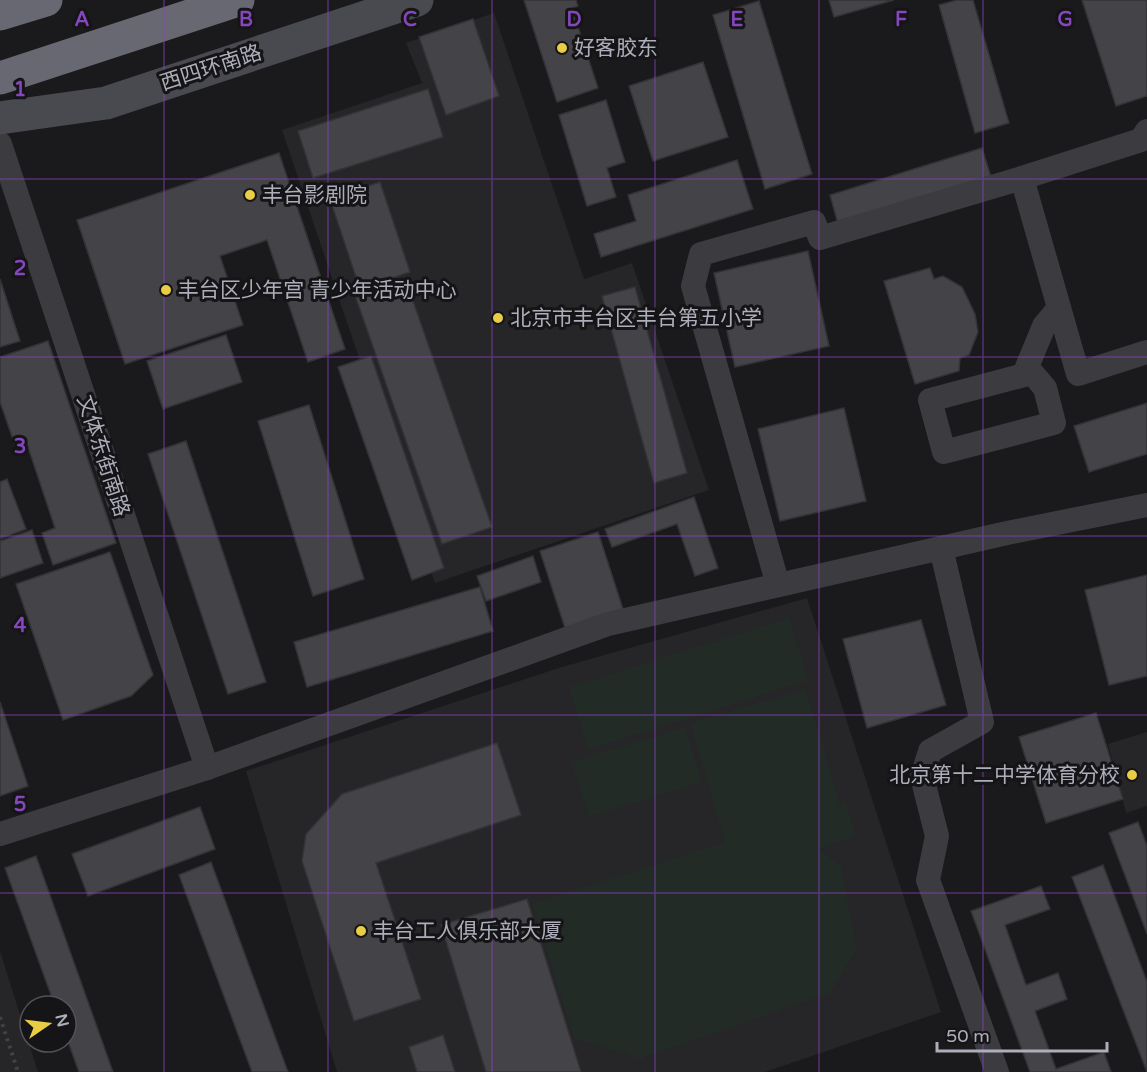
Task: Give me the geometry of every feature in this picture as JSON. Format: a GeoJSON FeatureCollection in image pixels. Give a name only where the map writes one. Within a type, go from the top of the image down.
{"type":"FeatureCollection","features":[{"type":"Feature","properties":{"kind":"highway"},"geometry":{"type":"LineString","coordinates":[[0,14],[46,0]]}},
{"type":"Feature","properties":{"kind":"highway"},"geometry":{"type":"LineString","coordinates":[[0,78],[237,0]]}},
{"type":"Feature","properties":{"kind":"street","name":"西四环南路"},"geometry":{"type":"LineString","coordinates":[[0,118],[106,103],[417,0]]}},
{"type":"Feature","properties":{"kind":"street"},"geometry":{"type":"LineString","coordinates":[[778,585],[693,286],[701,254],[814,222],[820,238],[1141,140],[1147,131]]}},
{"type":"Feature","properties":{"kind":"street","name":"文体东街南路"},"geometry":{"type":"LineString","coordinates":[[0,144],[207,768]]}},
{"type":"Feature","properties":{"kind":"street"},"geometry":{"type":"LineString","coordinates":[[1022,178],[1078,374],[1147,352]]}},
{"type":"Feature","properties":{"kind":"street"},"geometry":{"type":"LineString","coordinates":[[1032,373],[930,400],[944,452],[1054,423],[1045,388],[1027,367],[1044,326],[1059,308]]}},
{"type":"Feature","properties":{"kind":"street"},"geometry":{"type":"LineString","coordinates":[[0,834],[207,768],[608,624],[941,548],[1147,505]]}},
{"type":"Feature","properties":{"kind":"street"},"geometry":{"type":"LineString","coordinates":[[941,548],[982,722],[930,751],[922,777],[937,836],[928,880],[997,1072]]}},
{"type":"Feature","properties":{"kind":"path"},"geometry":{"type":"LineString","coordinates":[[0,1017],[18,1072]]}},
{"type":"Feature","properties":{"kind":"shaded area","name":"北京市丰台区丰台第五小学"},"geometry":{"type":"Polygon","coordinates":[[[494,13],[584,279],[632,263],[709,490],[435,583],[282,130],[422,83],[406,43],[494,13]]]}},
{"type":"Feature","properties":{"kind":"shaded area"},"geometry":{"type":"Polygon","coordinates":[[[807,598],[941,1012],[765,1072],[337,1072],[246,771],[562,667],[807,598]]]}},
{"type":"Feature","properties":{"kind":"shaded area"},"geometry":{"type":"Polygon","coordinates":[[[789,618],[809,680],[588,750],[569,687],[789,618]]]}},
{"type":"Feature","properties":{"kind":"shaded area"},"geometry":{"type":"Polygon","coordinates":[[[806,689],[840,805],[846,803],[856,836],[819,848],[841,866],[857,949],[830,993],[640,1059],[574,1038],[532,904],[725,842],[690,723],[806,689]]]}},
{"type":"Feature","properties":{"kind":"shaded area"},"geometry":{"type":"Polygon","coordinates":[[[685,727],[702,782],[589,817],[571,762],[685,727]]]}},
{"type":"Feature","properties":{"kind":"shaded area","name":"北京第十二中学体育分校"},"geometry":{"type":"Polygon","coordinates":[[[1147,732],[1147,806],[1126,813],[1108,744],[1147,732]]]}},
{"type":"Feature","properties":{"kind":"shaded area"},"geometry":{"type":"Polygon","coordinates":[[[0,951],[18,1008],[18,1054],[32,1054],[38,1072],[0,1072],[0,951]]]}},
{"type":"Feature","properties":{"kind":"building","name":"好客胶东"},"geometry":{"type":"Polygon","coordinates":[[[524,0],[576,0],[578,6],[572,8],[598,88],[557,102],[524,0]]]}},
{"type":"Feature","properties":{"kind":"building"},"geometry":{"type":"Polygon","coordinates":[[[829,0],[894,0],[834,17],[829,0]]]}},
{"type":"Feature","properties":{"kind":"building"},"geometry":{"type":"Polygon","coordinates":[[[957,0],[973,0],[1009,123],[975,133],[939,5],[957,0]]]}},
{"type":"Feature","properties":{"kind":"building"},"geometry":{"type":"Polygon","coordinates":[[[1082,0],[1147,0],[1147,96],[1116,106],[1082,0]]]}},
{"type":"Feature","properties":{"kind":"building"},"geometry":{"type":"Polygon","coordinates":[[[759,1],[812,174],[765,189],[713,15],[759,1]]]}},
{"type":"Feature","properties":{"kind":"building"},"geometry":{"type":"Polygon","coordinates":[[[473,19],[499,96],[446,115],[419,37],[473,19]]]}},
{"type":"Feature","properties":{"kind":"building"},"geometry":{"type":"Polygon","coordinates":[[[703,62],[728,137],[653,161],[629,86],[703,62]]]}},
{"type":"Feature","properties":{"kind":"building"},"geometry":{"type":"Polygon","coordinates":[[[428,89],[443,137],[313,178],[298,131],[428,89]]]}},
{"type":"Feature","properties":{"kind":"building"},"geometry":{"type":"Polygon","coordinates":[[[606,100],[625,162],[607,168],[616,197],[587,206],[559,115],[606,100]]]}},
{"type":"Feature","properties":{"kind":"building"},"geometry":{"type":"Polygon","coordinates":[[[982,148],[991,177],[838,224],[830,195],[982,148]]]}},
{"type":"Feature","properties":{"kind":"building","name":"丰台区少年宫 青少年活动中心"},"geometry":{"type":"Polygon","coordinates":[[[279,153],[345,349],[308,362],[267,240],[220,256],[243,325],[125,364],[77,220],[279,153]]]}},
{"type":"Feature","properties":{"kind":"building"},"geometry":{"type":"Polygon","coordinates":[[[737,160],[753,209],[601,257],[594,234],[636,221],[628,195],[737,160]]]}},
{"type":"Feature","properties":{"kind":"building"},"geometry":{"type":"Polygon","coordinates":[[[380,182],[410,272],[360,289],[330,199],[380,182]]]}},
{"type":"Feature","properties":{"kind":"building"},"geometry":{"type":"Polygon","coordinates":[[[808,251],[829,346],[735,367],[714,273],[808,251]]]}},
{"type":"Feature","properties":{"kind":"building"},"geometry":{"type":"Polygon","coordinates":[[[930,268],[934,279],[943,276],[962,287],[975,314],[978,332],[969,355],[960,358],[959,371],[915,384],[884,281],[930,268]]]}},
{"type":"Feature","properties":{"kind":"building"},"geometry":{"type":"Polygon","coordinates":[[[0,279],[20,341],[0,347],[0,279]]]}},
{"type":"Feature","properties":{"kind":"building"},"geometry":{"type":"Polygon","coordinates":[[[406,281],[492,527],[442,544],[356,298],[406,281]]]}},
{"type":"Feature","properties":{"kind":"building"},"geometry":{"type":"Polygon","coordinates":[[[635,287],[687,473],[654,483],[602,296],[635,287]]]}},
{"type":"Feature","properties":{"kind":"building"},"geometry":{"type":"Polygon","coordinates":[[[226,335],[242,382],[163,409],[147,361],[226,335]]]}},
{"type":"Feature","properties":{"kind":"building"},"geometry":{"type":"Polygon","coordinates":[[[48,341],[116,543],[53,565],[42,533],[55,528],[27,444],[16,448],[0,402],[0,357],[48,341]]]}},
{"type":"Feature","properties":{"kind":"building"},"geometry":{"type":"Polygon","coordinates":[[[371,356],[444,568],[412,580],[338,367],[371,356]]]}},
{"type":"Feature","properties":{"kind":"building"},"geometry":{"type":"Polygon","coordinates":[[[1147,403],[1147,454],[1089,472],[1074,426],[1147,403]]]}},
{"type":"Feature","properties":{"kind":"building"},"geometry":{"type":"Polygon","coordinates":[[[309,405],[364,579],[313,596],[258,421],[309,405]]]}},
{"type":"Feature","properties":{"kind":"building"},"geometry":{"type":"Polygon","coordinates":[[[844,408],[866,501],[780,521],[758,429],[844,408]]]}},
{"type":"Feature","properties":{"kind":"building"},"geometry":{"type":"Polygon","coordinates":[[[186,441],[266,682],[228,694],[148,454],[186,441]]]}},
{"type":"Feature","properties":{"kind":"building"},"geometry":{"type":"Polygon","coordinates":[[[7,479],[26,529],[0,539],[0,482],[7,479]]]}},
{"type":"Feature","properties":{"kind":"building"},"geometry":{"type":"Polygon","coordinates":[[[694,497],[718,568],[695,576],[677,524],[612,547],[605,529],[694,497]]]}},
{"type":"Feature","properties":{"kind":"building"},"geometry":{"type":"Polygon","coordinates":[[[32,530],[43,563],[0,578],[0,541],[32,530]]]}},
{"type":"Feature","properties":{"kind":"building"},"geometry":{"type":"Polygon","coordinates":[[[598,532],[623,609],[565,628],[540,551],[598,532]]]}},
{"type":"Feature","properties":{"kind":"building"},"geometry":{"type":"Polygon","coordinates":[[[110,552],[153,675],[131,696],[63,720],[16,584],[110,552]]]}},
{"type":"Feature","properties":{"kind":"building"},"geometry":{"type":"Polygon","coordinates":[[[533,556],[541,582],[486,601],[477,576],[533,556]]]}},
{"type":"Feature","properties":{"kind":"building"},"geometry":{"type":"Polygon","coordinates":[[[1147,575],[1147,676],[1109,685],[1085,590],[1147,575]]]}},
{"type":"Feature","properties":{"kind":"building"},"geometry":{"type":"Polygon","coordinates":[[[480,587],[493,631],[307,687],[294,642],[480,587]]]}},
{"type":"Feature","properties":{"kind":"building"},"geometry":{"type":"Polygon","coordinates":[[[921,620],[946,705],[867,728],[843,639],[921,620]]]}},
{"type":"Feature","properties":{"kind":"building"},"geometry":{"type":"Polygon","coordinates":[[[0,702],[28,786],[0,796],[0,702]]]}},
{"type":"Feature","properties":{"kind":"building"},"geometry":{"type":"Polygon","coordinates":[[[1096,713],[1123,799],[1046,823],[1019,737],[1096,713]]]}},
{"type":"Feature","properties":{"kind":"building","name":"丰台工人俱乐部大厦"},"geometry":{"type":"Polygon","coordinates":[[[497,743],[521,815],[376,863],[421,999],[354,1021],[302,861],[306,834],[342,794],[497,743]]]}},
{"type":"Feature","properties":{"kind":"building"},"geometry":{"type":"Polygon","coordinates":[[[200,807],[215,849],[88,896],[72,854],[200,807]]]}},
{"type":"Feature","properties":{"kind":"building"},"geometry":{"type":"Polygon","coordinates":[[[1138,822],[1147,846],[1147,934],[1109,833],[1138,822]]]}},
{"type":"Feature","properties":{"kind":"building"},"geometry":{"type":"Polygon","coordinates":[[[36,856],[113,1072],[79,1072],[72,1054],[78,1054],[78,994],[51,994],[5,868],[36,856]]]}},
{"type":"Feature","properties":{"kind":"building"},"geometry":{"type":"Polygon","coordinates":[[[211,862],[288,1072],[252,1072],[179,875],[211,862]]]}},
{"type":"Feature","properties":{"kind":"building"},"geometry":{"type":"Polygon","coordinates":[[[1103,865],[1147,982],[1147,1072],[1072,877],[1103,865]]]}},
{"type":"Feature","properties":{"kind":"building"},"geometry":{"type":"Polygon","coordinates":[[[1041,886],[1050,909],[1005,925],[1026,985],[1058,973],[1067,999],[1035,1011],[1056,1069],[1104,1052],[1111,1072],[1030,1072],[971,911],[1041,886]]]}},
{"type":"Feature","properties":{"kind":"building"},"geometry":{"type":"Polygon","coordinates":[[[527,899],[581,1072],[486,1072],[441,925],[527,899]]]}},
{"type":"Feature","properties":{"kind":"building"},"geometry":{"type":"Polygon","coordinates":[[[443,1035],[455,1072],[417,1072],[409,1047],[443,1035]]]}},
{"type":"Feature","properties":{"kind":"place","name":"好客胶东"},"geometry":{"type":"Point","coordinates":[562,48]}},
{"type":"Feature","properties":{"kind":"place","name":"丰台影剧院"},"geometry":{"type":"Point","coordinates":[250,195]}},
{"type":"Feature","properties":{"kind":"place","name":"丰台区少年宫 青少年活动中心"},"geometry":{"type":"Point","coordinates":[166,290]}},
{"type":"Feature","properties":{"kind":"place","name":"北京市丰台区丰台第五小学"},"geometry":{"type":"Point","coordinates":[498,318]}},
{"type":"Feature","properties":{"kind":"place","name":"北京第十二中学体育分校"},"geometry":{"type":"Point","coordinates":[1132,775]}},
{"type":"Feature","properties":{"kind":"place","name":"丰台工人俱乐部大厦"},"geometry":{"type":"Point","coordinates":[361,931]}}]}
